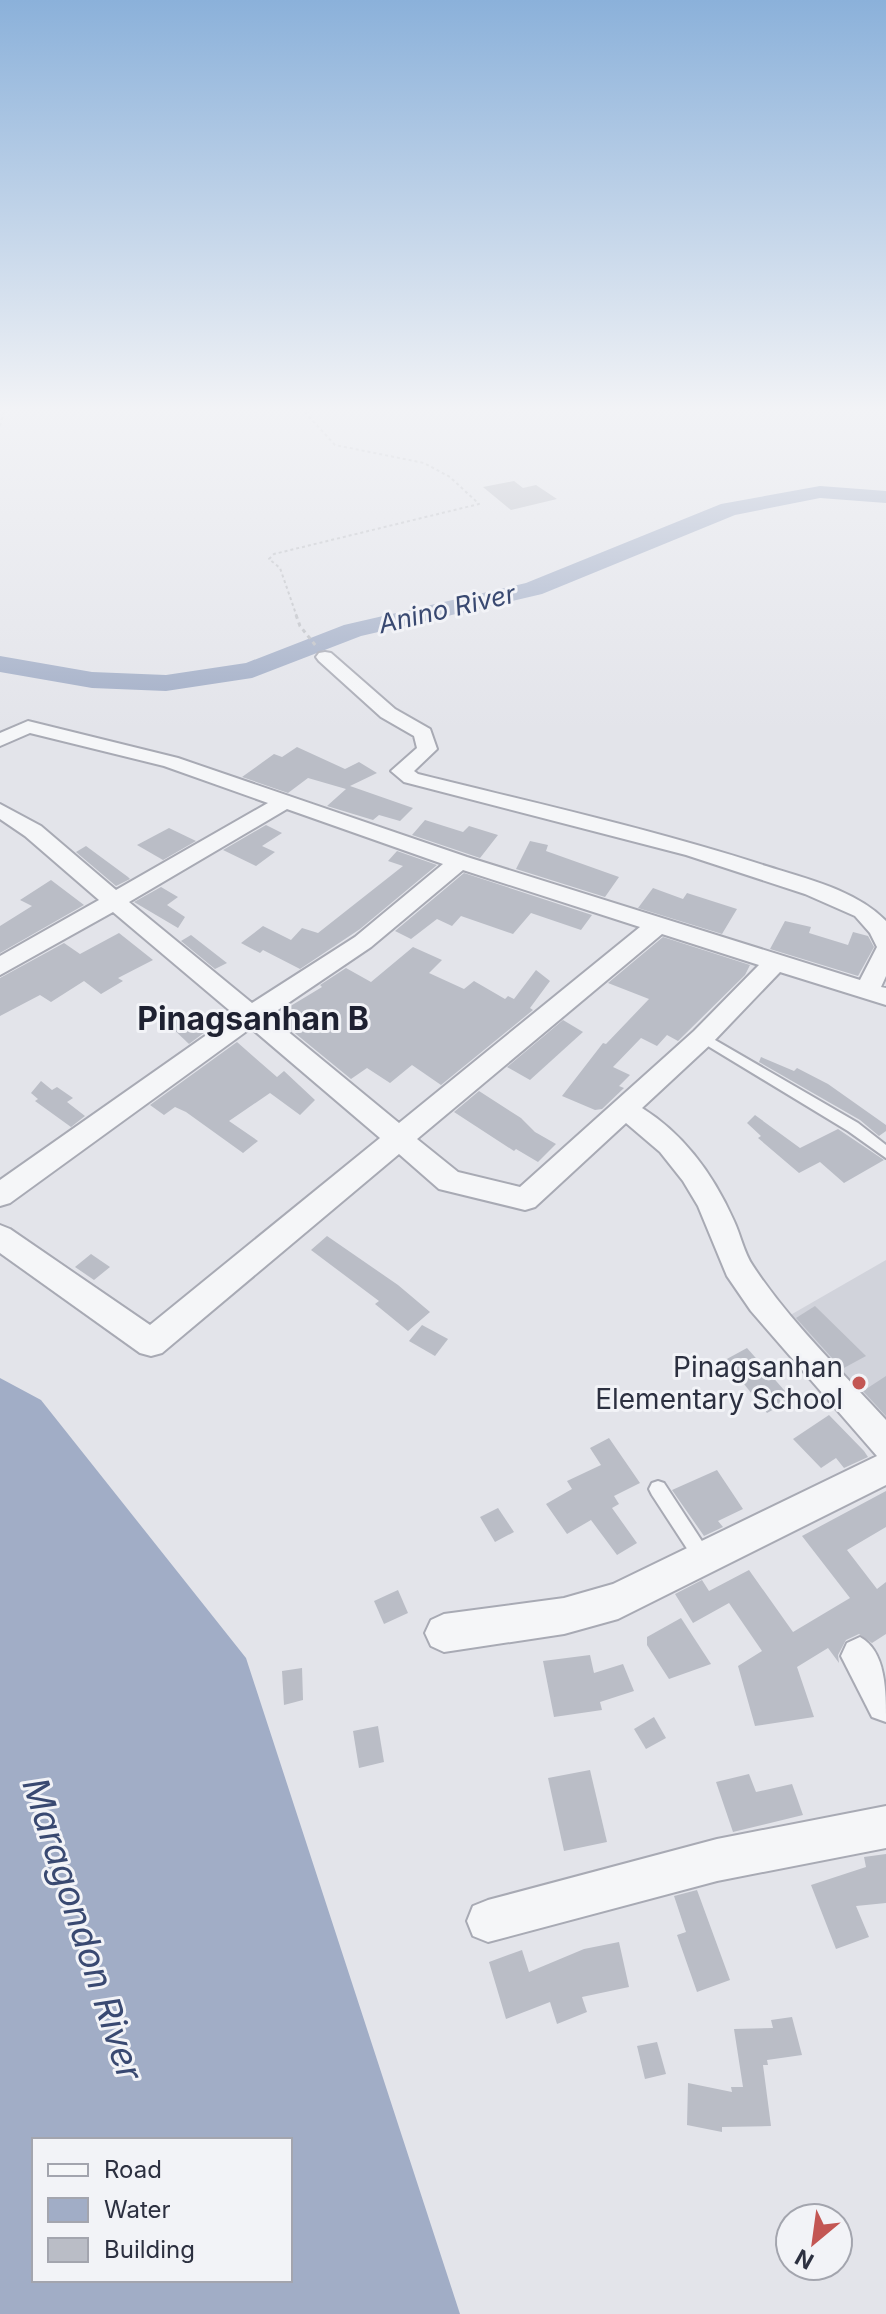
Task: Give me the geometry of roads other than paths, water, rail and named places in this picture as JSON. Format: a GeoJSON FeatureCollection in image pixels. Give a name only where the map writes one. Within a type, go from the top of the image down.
{"type":"FeatureCollection","features":[{"type":"Feature","properties":{"kind":"street"},"geometry":{"type":"LineString","coordinates":[[325,657],[388,713],[423,733],[427,749],[401,771],[411,778],[681,846],[813,889],[863,911],[881,930],[886,943]]}},
{"type":"Feature","properties":{"kind":"street"},"geometry":{"type":"LineString","coordinates":[[0,740],[28,727],[171,762],[459,862],[876,994],[886,951]]}},
{"type":"Feature","properties":{"kind":"street"},"geometry":{"type":"LineString","coordinates":[[0,967],[285,802]]}},
{"type":"Feature","properties":{"kind":"street"},"geometry":{"type":"LineString","coordinates":[[0,810],[33,831],[206,980],[449,1181],[525,1199],[703,1037],[777,961]]}},
{"type":"Feature","properties":{"kind":"street"},"geometry":{"type":"LineString","coordinates":[[0,1195],[254,1017],[289,989],[363,942],[459,862]]}},
{"type":"Feature","properties":{"kind":"street"},"geometry":{"type":"LineString","coordinates":[[0,1237],[151,1343],[659,924]]}},
{"type":"Feature","properties":{"kind":"street"},"geometry":{"type":"LineString","coordinates":[[624,1109],[651,1125],[679,1155],[700,1183],[743,1277],[780,1326],[886,1444]]}},
{"type":"Feature","properties":{"kind":"street"},"geometry":{"type":"LineString","coordinates":[[444,1633],[595,1610],[886,1468]]}},
{"type":"Feature","properties":{"kind":"street"},"geometry":{"type":"LineString","coordinates":[[860,1656],[886,1703]]}},
{"type":"Feature","properties":{"kind":"street"},"geometry":{"type":"LineString","coordinates":[[488,1921],[717,1860],[886,1827]]}},
{"type":"Feature","properties":{"kind":"lane"},"geometry":{"type":"LineString","coordinates":[[703,1037],[853,1127],[886,1153]]}},
{"type":"Feature","properties":{"kind":"lane"},"geometry":{"type":"LineString","coordinates":[[658,1489],[703,1559]]}},
{"type":"Feature","properties":{"kind":"water","name":"Maragondon River"},"geometry":{"type":"Polygon","coordinates":[[[0,1378],[41,1400],[246,1658],[460,2314],[0,2314],[0,1378]]]}},
{"type":"Feature","properties":{"kind":"waterway","name":"Anino River"},"geometry":{"type":"LineString","coordinates":[[0,664],[92,680],[166,683],[252,670],[353,630],[533,589],[714,515]]}},
{"type":"Feature","properties":{"kind":"place","name":"Pinagsanhan Elementary School"},"geometry":{"type":"Point","coordinates":[859,1383]}},
{"type":"Feature","properties":{"kind":"district","name":"Pinagsanhan B"},"geometry":{"type":"Point","coordinates":[253,1019]}}]}
